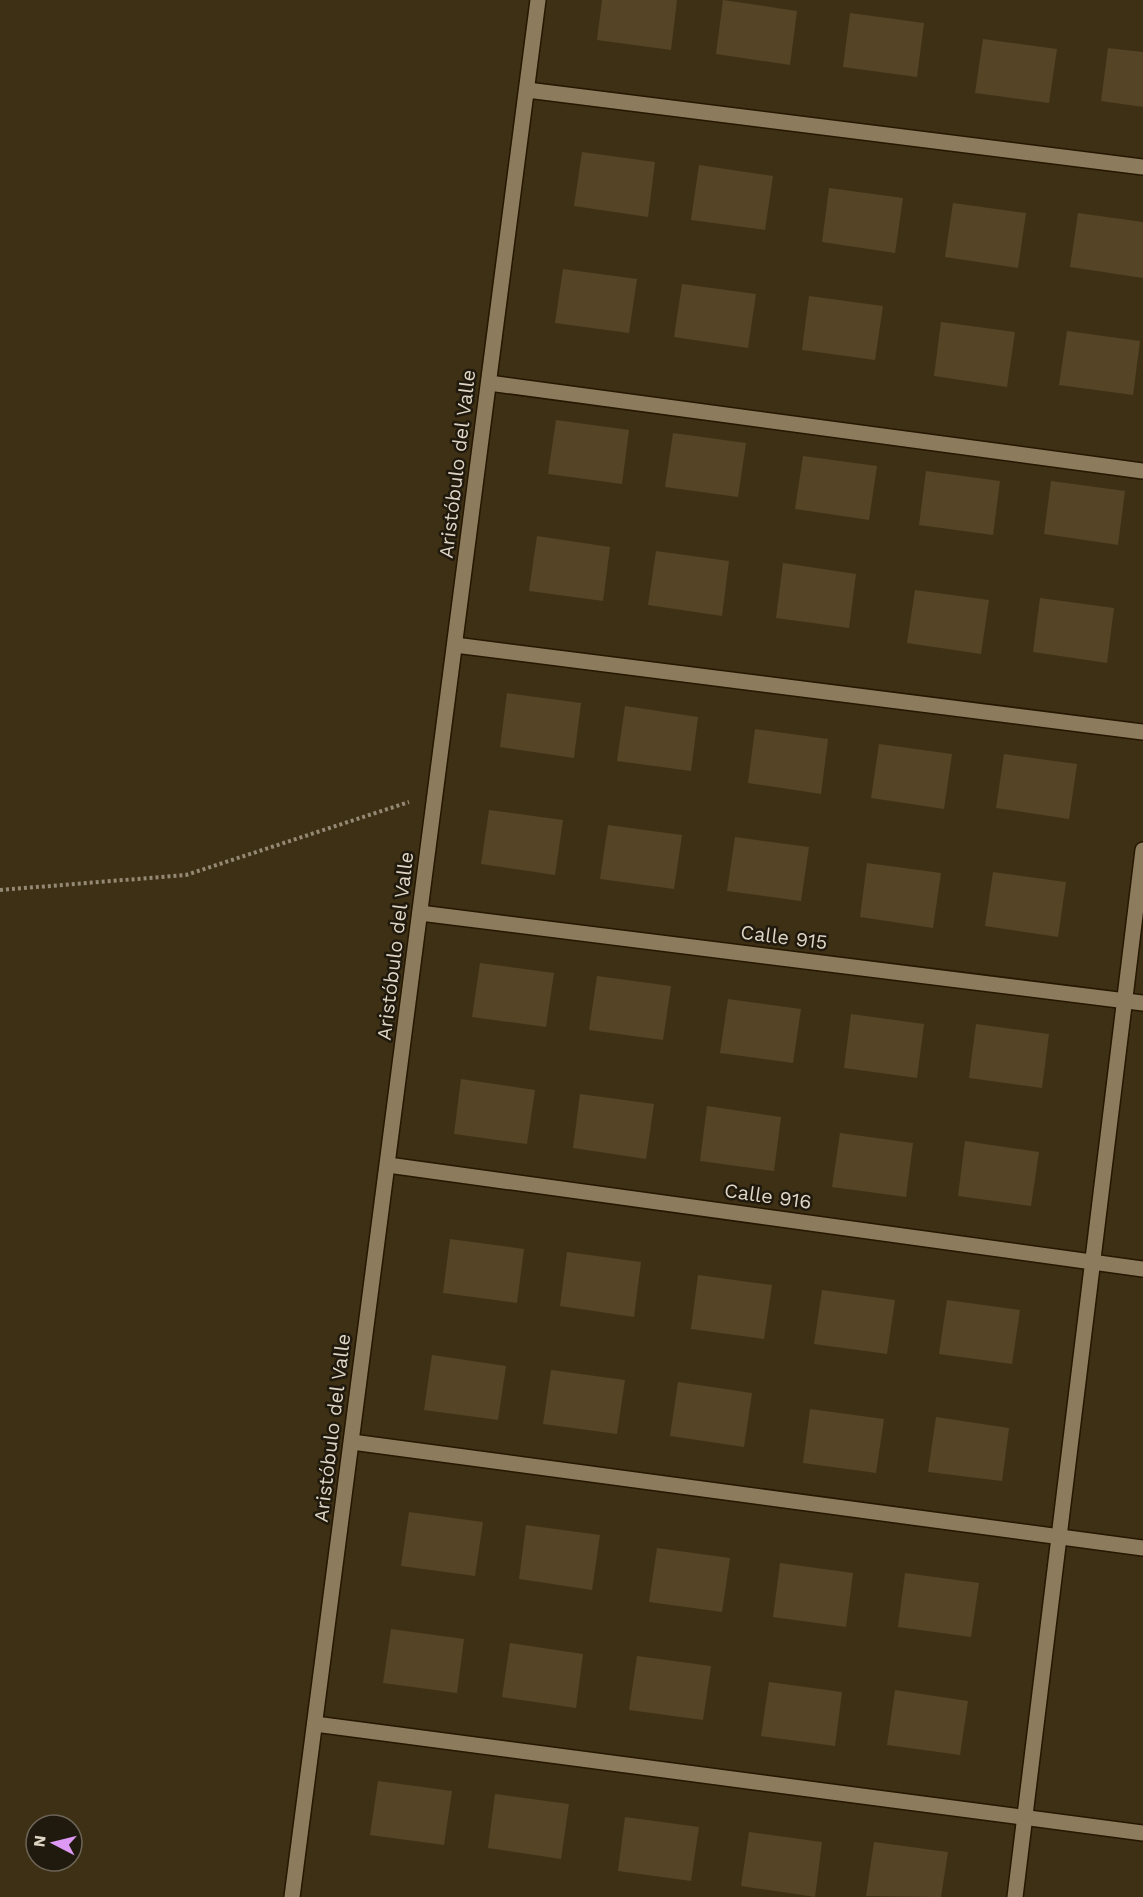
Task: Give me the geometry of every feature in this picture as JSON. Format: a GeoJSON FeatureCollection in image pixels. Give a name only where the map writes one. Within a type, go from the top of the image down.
{"type":"FeatureCollection","features":[{"type":"Feature","properties":{"kind":"street","name":"Aristóbulo del Valle"},"geometry":{"type":"LineString","coordinates":[[292,1897],[538,0]]}},
{"type":"Feature","properties":{"kind":"street"},"geometry":{"type":"LineString","coordinates":[[526,90],[1143,167]]}},
{"type":"Feature","properties":{"kind":"street"},"geometry":{"type":"LineString","coordinates":[[489,383],[1143,471]]}},
{"type":"Feature","properties":{"kind":"street"},"geometry":{"type":"LineString","coordinates":[[455,645],[1143,732]]}},
{"type":"Feature","properties":{"kind":"street"},"geometry":{"type":"LineString","coordinates":[[1015,1897],[1143,850]]}},
{"type":"Feature","properties":{"kind":"street","name":"Calle 915"},"geometry":{"type":"LineString","coordinates":[[420,913],[1143,1003]]}},
{"type":"Feature","properties":{"kind":"street","name":"Calle 916"},"geometry":{"type":"LineString","coordinates":[[388,1165],[1143,1269]]}},
{"type":"Feature","properties":{"kind":"street"},"geometry":{"type":"LineString","coordinates":[[352,1442],[1143,1548]]}},
{"type":"Feature","properties":{"kind":"street"},"geometry":{"type":"LineString","coordinates":[[315,1724],[1143,1833]]}},
{"type":"Feature","properties":{"kind":"path"},"geometry":{"type":"LineString","coordinates":[[0,890],[186,875],[435,793]]}},
{"type":"Feature","properties":{"kind":"building"},"geometry":{"type":"Polygon","coordinates":[[[602,0],[677,0],[671,50],[597,40],[602,0]]]}},
{"type":"Feature","properties":{"kind":"building"},"geometry":{"type":"Polygon","coordinates":[[[723,0],[797,11],[790,65],[716,54],[723,0]]]}},
{"type":"Feature","properties":{"kind":"building"},"geometry":{"type":"Polygon","coordinates":[[[850,13],[924,23],[917,77],[843,67],[850,13]]]}},
{"type":"Feature","properties":{"kind":"building"},"geometry":{"type":"Polygon","coordinates":[[[983,39],[1057,49],[1049,103],[975,93],[983,39]]]}},
{"type":"Feature","properties":{"kind":"building"},"geometry":{"type":"Polygon","coordinates":[[[1108,48],[1143,52],[1143,107],[1101,101],[1108,48]]]}},
{"type":"Feature","properties":{"kind":"building"},"geometry":{"type":"Polygon","coordinates":[[[582,152],[655,162],[648,217],[574,206],[582,152]]]}},
{"type":"Feature","properties":{"kind":"building"},"geometry":{"type":"Polygon","coordinates":[[[699,165],[773,176],[765,230],[691,220],[699,165]]]}},
{"type":"Feature","properties":{"kind":"building"},"geometry":{"type":"Polygon","coordinates":[[[829,188],[903,198],[895,253],[822,242],[829,188]]]}},
{"type":"Feature","properties":{"kind":"building"},"geometry":{"type":"Polygon","coordinates":[[[953,203],[1026,213],[1018,268],[945,257],[953,203]]]}},
{"type":"Feature","properties":{"kind":"building"},"geometry":{"type":"Polygon","coordinates":[[[1078,213],[1143,222],[1143,278],[1070,267],[1078,213]]]}},
{"type":"Feature","properties":{"kind":"building"},"geometry":{"type":"Polygon","coordinates":[[[563,269],[637,279],[629,333],[555,323],[563,269]]]}},
{"type":"Feature","properties":{"kind":"building"},"geometry":{"type":"Polygon","coordinates":[[[682,284],[756,294],[748,348],[674,337],[682,284]]]}},
{"type":"Feature","properties":{"kind":"building"},"geometry":{"type":"Polygon","coordinates":[[[809,296],[883,306],[875,360],[802,350],[809,296]]]}},
{"type":"Feature","properties":{"kind":"building"},"geometry":{"type":"Polygon","coordinates":[[[941,322],[1015,332],[1007,387],[934,376],[941,322]]]}},
{"type":"Feature","properties":{"kind":"building"},"geometry":{"type":"Polygon","coordinates":[[[1067,331],[1140,341],[1133,395],[1059,385],[1067,331]]]}},
{"type":"Feature","properties":{"kind":"building"},"geometry":{"type":"Polygon","coordinates":[[[556,420],[629,430],[622,484],[548,474],[556,420]]]}},
{"type":"Feature","properties":{"kind":"building"},"geometry":{"type":"Polygon","coordinates":[[[673,433],[746,443],[738,497],[665,487],[673,433]]]}},
{"type":"Feature","properties":{"kind":"building"},"geometry":{"type":"Polygon","coordinates":[[[803,456],[877,466],[869,520],[795,509],[803,456]]]}},
{"type":"Feature","properties":{"kind":"building"},"geometry":{"type":"Polygon","coordinates":[[[926,471],[1000,481],[993,535],[919,525],[926,471]]]}},
{"type":"Feature","properties":{"kind":"building"},"geometry":{"type":"Polygon","coordinates":[[[1051,481],[1125,491],[1118,545],[1044,534],[1051,481]]]}},
{"type":"Feature","properties":{"kind":"building"},"geometry":{"type":"Polygon","coordinates":[[[537,536],[610,547],[603,601],[529,591],[537,536]]]}},
{"type":"Feature","properties":{"kind":"building"},"geometry":{"type":"Polygon","coordinates":[[[656,551],[729,561],[722,616],[648,605],[656,551]]]}},
{"type":"Feature","properties":{"kind":"building"},"geometry":{"type":"Polygon","coordinates":[[[783,563],[856,574],[849,628],[776,618],[783,563]]]}},
{"type":"Feature","properties":{"kind":"building"},"geometry":{"type":"Polygon","coordinates":[[[915,590],[989,600],[981,654],[907,643],[915,590]]]}},
{"type":"Feature","properties":{"kind":"building"},"geometry":{"type":"Polygon","coordinates":[[[1040,598],[1114,608],[1107,663],[1033,652],[1040,598]]]}},
{"type":"Feature","properties":{"kind":"building"},"geometry":{"type":"Polygon","coordinates":[[[507,693],[581,703],[574,758],[500,747],[507,693]]]}},
{"type":"Feature","properties":{"kind":"building"},"geometry":{"type":"Polygon","coordinates":[[[625,706],[698,717],[691,771],[617,761],[625,706]]]}},
{"type":"Feature","properties":{"kind":"building"},"geometry":{"type":"Polygon","coordinates":[[[755,729],[828,739],[821,794],[748,783],[755,729]]]}},
{"type":"Feature","properties":{"kind":"building"},"geometry":{"type":"Polygon","coordinates":[[[879,744],[952,754],[944,809],[871,798],[879,744]]]}},
{"type":"Feature","properties":{"kind":"building"},"geometry":{"type":"Polygon","coordinates":[[[1004,754],[1077,764],[1069,819],[996,808],[1004,754]]]}},
{"type":"Feature","properties":{"kind":"building"},"geometry":{"type":"Polygon","coordinates":[[[489,810],[563,820],[555,875],[481,864],[489,810]]]}},
{"type":"Feature","properties":{"kind":"building"},"geometry":{"type":"Polygon","coordinates":[[[608,825],[682,835],[674,889],[600,879],[608,825]]]}},
{"type":"Feature","properties":{"kind":"building"},"geometry":{"type":"Polygon","coordinates":[[[735,837],[809,847],[801,901],[727,891],[735,837]]]}},
{"type":"Feature","properties":{"kind":"building"},"geometry":{"type":"Polygon","coordinates":[[[867,863],[941,873],[933,928],[860,917],[867,863]]]}},
{"type":"Feature","properties":{"kind":"building"},"geometry":{"type":"Polygon","coordinates":[[[993,872],[1066,882],[1058,937],[985,926],[993,872]]]}},
{"type":"Feature","properties":{"kind":"building"},"geometry":{"type":"Polygon","coordinates":[[[480,963],[554,973],[546,1027],[472,1017],[480,963]]]}},
{"type":"Feature","properties":{"kind":"building"},"geometry":{"type":"Polygon","coordinates":[[[597,976],[671,986],[663,1040],[589,1030],[597,976]]]}},
{"type":"Feature","properties":{"kind":"building"},"geometry":{"type":"Polygon","coordinates":[[[728,999],[801,1009],[793,1063],[720,1053],[728,999]]]}},
{"type":"Feature","properties":{"kind":"building"},"geometry":{"type":"Polygon","coordinates":[[[851,1014],[924,1024],[917,1078],[844,1068],[851,1014]]]}},
{"type":"Feature","properties":{"kind":"building"},"geometry":{"type":"Polygon","coordinates":[[[976,1024],[1049,1034],[1042,1088],[969,1078],[976,1024]]]}},
{"type":"Feature","properties":{"kind":"building"},"geometry":{"type":"Polygon","coordinates":[[[461,1079],[535,1090],[527,1144],[454,1134],[461,1079]]]}},
{"type":"Feature","properties":{"kind":"building"},"geometry":{"type":"Polygon","coordinates":[[[580,1094],[654,1104],[646,1159],[573,1148],[580,1094]]]}},
{"type":"Feature","properties":{"kind":"building"},"geometry":{"type":"Polygon","coordinates":[[[707,1106],[781,1117],[774,1171],[700,1161],[707,1106]]]}},
{"type":"Feature","properties":{"kind":"building"},"geometry":{"type":"Polygon","coordinates":[[[840,1133],[913,1143],[906,1197],[832,1187],[840,1133]]]}},
{"type":"Feature","properties":{"kind":"building"},"geometry":{"type":"Polygon","coordinates":[[[965,1141],[1039,1152],[1031,1206],[958,1196],[965,1141]]]}},
{"type":"Feature","properties":{"kind":"building"},"geometry":{"type":"Polygon","coordinates":[[[450,1239],[524,1249],[517,1303],[443,1293],[450,1239]]]}},
{"type":"Feature","properties":{"kind":"building"},"geometry":{"type":"Polygon","coordinates":[[[567,1252],[641,1262],[634,1317],[560,1306],[567,1252]]]}},
{"type":"Feature","properties":{"kind":"building"},"geometry":{"type":"Polygon","coordinates":[[[698,1275],[772,1285],[764,1339],[691,1329],[698,1275]]]}},
{"type":"Feature","properties":{"kind":"building"},"geometry":{"type":"Polygon","coordinates":[[[822,1290],[895,1300],[887,1354],[814,1344],[822,1290]]]}},
{"type":"Feature","properties":{"kind":"building"},"geometry":{"type":"Polygon","coordinates":[[[947,1300],[1020,1310],[1012,1364],[939,1354],[947,1300]]]}},
{"type":"Feature","properties":{"kind":"building"},"geometry":{"type":"Polygon","coordinates":[[[432,1355],[506,1366],[498,1420],[424,1410],[432,1355]]]}},
{"type":"Feature","properties":{"kind":"building"},"geometry":{"type":"Polygon","coordinates":[[[551,1370],[625,1380],[617,1434],[543,1424],[551,1370]]]}},
{"type":"Feature","properties":{"kind":"building"},"geometry":{"type":"Polygon","coordinates":[[[678,1382],[752,1393],[744,1447],[670,1436],[678,1382]]]}},
{"type":"Feature","properties":{"kind":"building"},"geometry":{"type":"Polygon","coordinates":[[[810,1409],[884,1419],[876,1473],[803,1463],[810,1409]]]}},
{"type":"Feature","properties":{"kind":"building"},"geometry":{"type":"Polygon","coordinates":[[[936,1417],[1009,1428],[1002,1481],[928,1472],[936,1417]]]}},
{"type":"Feature","properties":{"kind":"building"},"geometry":{"type":"Polygon","coordinates":[[[409,1512],[483,1522],[475,1576],[401,1566],[409,1512]]]}},
{"type":"Feature","properties":{"kind":"building"},"geometry":{"type":"Polygon","coordinates":[[[526,1525],[600,1535],[592,1590],[519,1579],[526,1525]]]}},
{"type":"Feature","properties":{"kind":"building"},"geometry":{"type":"Polygon","coordinates":[[[657,1548],[730,1558],[722,1612],[649,1602],[657,1548]]]}},
{"type":"Feature","properties":{"kind":"building"},"geometry":{"type":"Polygon","coordinates":[[[780,1563],[853,1573],[846,1627],[773,1617],[780,1563]]]}},
{"type":"Feature","properties":{"kind":"building"},"geometry":{"type":"Polygon","coordinates":[[[905,1573],[979,1583],[971,1637],[898,1627],[905,1573]]]}},
{"type":"Feature","properties":{"kind":"building"},"geometry":{"type":"Polygon","coordinates":[[[391,1629],[464,1639],[457,1693],[383,1683],[391,1629]]]}},
{"type":"Feature","properties":{"kind":"building"},"geometry":{"type":"Polygon","coordinates":[[[510,1643],[583,1654],[576,1708],[502,1697],[510,1643]]]}},
{"type":"Feature","properties":{"kind":"building"},"geometry":{"type":"Polygon","coordinates":[[[637,1656],[711,1666],[703,1720],[629,1710],[637,1656]]]}},
{"type":"Feature","properties":{"kind":"building"},"geometry":{"type":"Polygon","coordinates":[[[769,1682],[842,1692],[835,1746],[761,1736],[769,1682]]]}},
{"type":"Feature","properties":{"kind":"building"},"geometry":{"type":"Polygon","coordinates":[[[895,1690],[968,1701],[960,1755],[887,1745],[895,1690]]]}},
{"type":"Feature","properties":{"kind":"building"},"geometry":{"type":"Polygon","coordinates":[[[378,1781],[452,1791],[444,1845],[370,1835],[378,1781]]]}},
{"type":"Feature","properties":{"kind":"building"},"geometry":{"type":"Polygon","coordinates":[[[495,1794],[569,1804],[561,1859],[488,1848],[495,1794]]]}},
{"type":"Feature","properties":{"kind":"building"},"geometry":{"type":"Polygon","coordinates":[[[625,1817],[699,1827],[691,1881],[618,1871],[625,1817]]]}},
{"type":"Feature","properties":{"kind":"building"},"geometry":{"type":"Polygon","coordinates":[[[749,1832],[822,1842],[815,1897],[741,1886],[749,1832]]]}},
{"type":"Feature","properties":{"kind":"building"},"geometry":{"type":"Polygon","coordinates":[[[874,1842],[948,1852],[941,1897],[866,1896],[874,1842]]]}}]}
